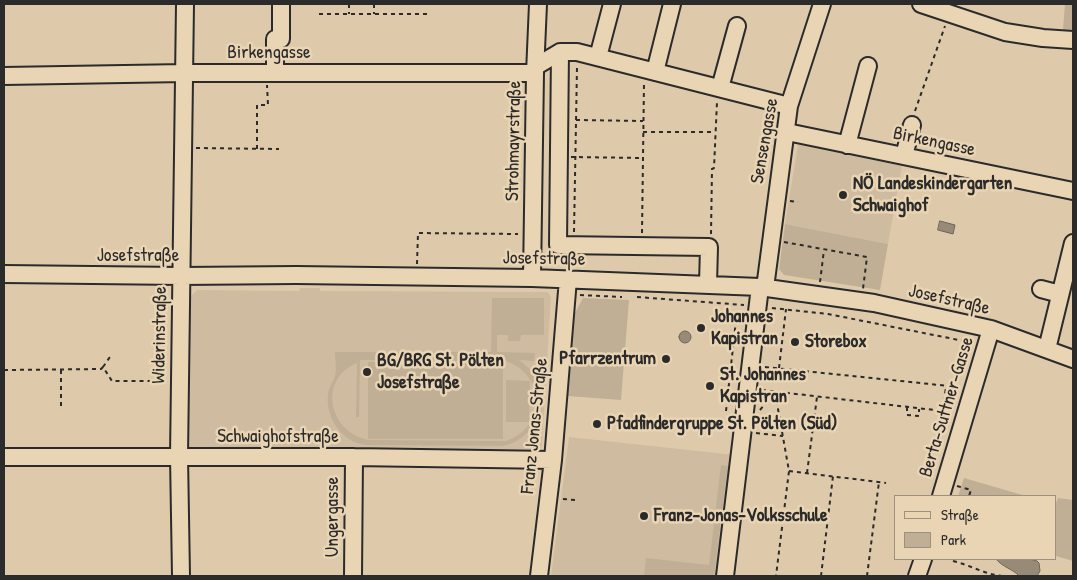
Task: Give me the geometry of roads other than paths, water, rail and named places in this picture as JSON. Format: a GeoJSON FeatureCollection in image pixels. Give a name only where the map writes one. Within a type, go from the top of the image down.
{"type":"FeatureCollection","features":[{"type":"Feature","properties":{"kind":"street","name":"Widerinstraße"},"geometry":{"type":"LineString","coordinates":[[181,576],[179,456],[185,4]]}},
{"type":"Feature","properties":{"kind":"street"},"geometry":{"type":"LineString","coordinates":[[271,73],[274,38],[281,38],[282,4]]}},
{"type":"Feature","properties":{"kind":"street","name":"Strohmayrstraße"},"geometry":{"type":"LineString","coordinates":[[532,278],[535,70],[538,4]]}},
{"type":"Feature","properties":{"kind":"street"},"geometry":{"type":"LineString","coordinates":[[598,57],[612,4]]}},
{"type":"Feature","properties":{"kind":"street"},"geometry":{"type":"LineString","coordinates":[[649,70],[672,4]]}},
{"type":"Feature","properties":{"kind":"street","name":"Sensengasse"},"geometry":{"type":"LineString","coordinates":[[725,576],[757,306],[770,240],[789,106],[822,4]]}},
{"type":"Feature","properties":{"kind":"street"},"geometry":{"type":"LineString","coordinates":[[921,4],[1005,32],[1043,38],[1073,40]]}},
{"type":"Feature","properties":{"kind":"street"},"geometry":{"type":"LineString","coordinates":[[720,88],[738,26]]}},
{"type":"Feature","properties":{"kind":"street"},"geometry":{"type":"LineString","coordinates":[[560,52],[559,156],[566,245]]}},
{"type":"Feature","properties":{"kind":"street"},"geometry":{"type":"LineString","coordinates":[[535,70],[560,52],[577,52],[789,106]]}},
{"type":"Feature","properties":{"kind":"street"},"geometry":{"type":"LineString","coordinates":[[847,145],[868,66]]}},
{"type":"Feature","properties":{"kind":"street","name":"Birkengasse"},"geometry":{"type":"LineString","coordinates":[[4,76],[535,70]]}},
{"type":"Feature","properties":{"kind":"street"},"geometry":{"type":"LineString","coordinates":[[904,156],[912,125]]}},
{"type":"Feature","properties":{"kind":"street","name":"Birkengasse"},"geometry":{"type":"LineString","coordinates":[[786,132],[1073,191]]}},
{"type":"Feature","properties":{"kind":"street"},"geometry":{"type":"LineString","coordinates":[[533,239],[566,245],[709,247],[708,284]]}},
{"type":"Feature","properties":{"kind":"street"},"geometry":{"type":"LineString","coordinates":[[1047,348],[1073,243]]}},
{"type":"Feature","properties":{"kind":"street","name":"Josefstraße"},"geometry":{"type":"LineString","coordinates":[[4,274],[417,276],[532,278],[568,287],[708,284],[762,287],[861,301],[991,329],[1073,359]]}},
{"type":"Feature","properties":{"kind":"street","name":"Franz Jonas-Straße"},"geometry":{"type":"LineString","coordinates":[[539,576],[553,460],[568,287]]}},
{"type":"Feature","properties":{"kind":"street"},"geometry":{"type":"LineString","coordinates":[[1041,289],[1060,294]]}},
{"type":"Feature","properties":{"kind":"street","name":"Berta-Suttner-Gasse"},"geometry":{"type":"LineString","coordinates":[[947,491],[973,389],[991,329]]}},
{"type":"Feature","properties":{"kind":"street","name":"Schwaighofstraße"},"geometry":{"type":"LineString","coordinates":[[4,457],[179,456],[553,460]]}},
{"type":"Feature","properties":{"kind":"street","name":"Ungergasse"},"geometry":{"type":"LineString","coordinates":[[353,576],[354,457]]}},
{"type":"Feature","properties":{"kind":"street"},"geometry":{"type":"LineString","coordinates":[[917,576],[923,560]]}},
{"type":"Feature","properties":{"kind":"place","name":"NÖ Landeskindergarten Schwaighof"},"geometry":{"type":"Point","coordinates":[843,195]}},
{"type":"Feature","properties":{"kind":"place","name":"Johannes Kapistran"},"geometry":{"type":"Point","coordinates":[701,328]}},
{"type":"Feature","properties":{"kind":"place","name":"Storebox"},"geometry":{"type":"Point","coordinates":[795,342]}},
{"type":"Feature","properties":{"kind":"place","name":"Pfarrzentrum"},"geometry":{"type":"Point","coordinates":[666,359]}},
{"type":"Feature","properties":{"kind":"place","name":"BG/BRG St. Pölten Josefstraße"},"geometry":{"type":"Point","coordinates":[367,372]}},
{"type":"Feature","properties":{"kind":"place","name":"St. Johannes Kapistran"},"geometry":{"type":"Point","coordinates":[710,386]}},
{"type":"Feature","properties":{"kind":"place","name":"Pfadfindergruppe St. Pölten (Süd)"},"geometry":{"type":"Point","coordinates":[597,424]}},
{"type":"Feature","properties":{"kind":"place","name":"Franz-Jonas-Volksschule"},"geometry":{"type":"Point","coordinates":[644,516]}}]}
